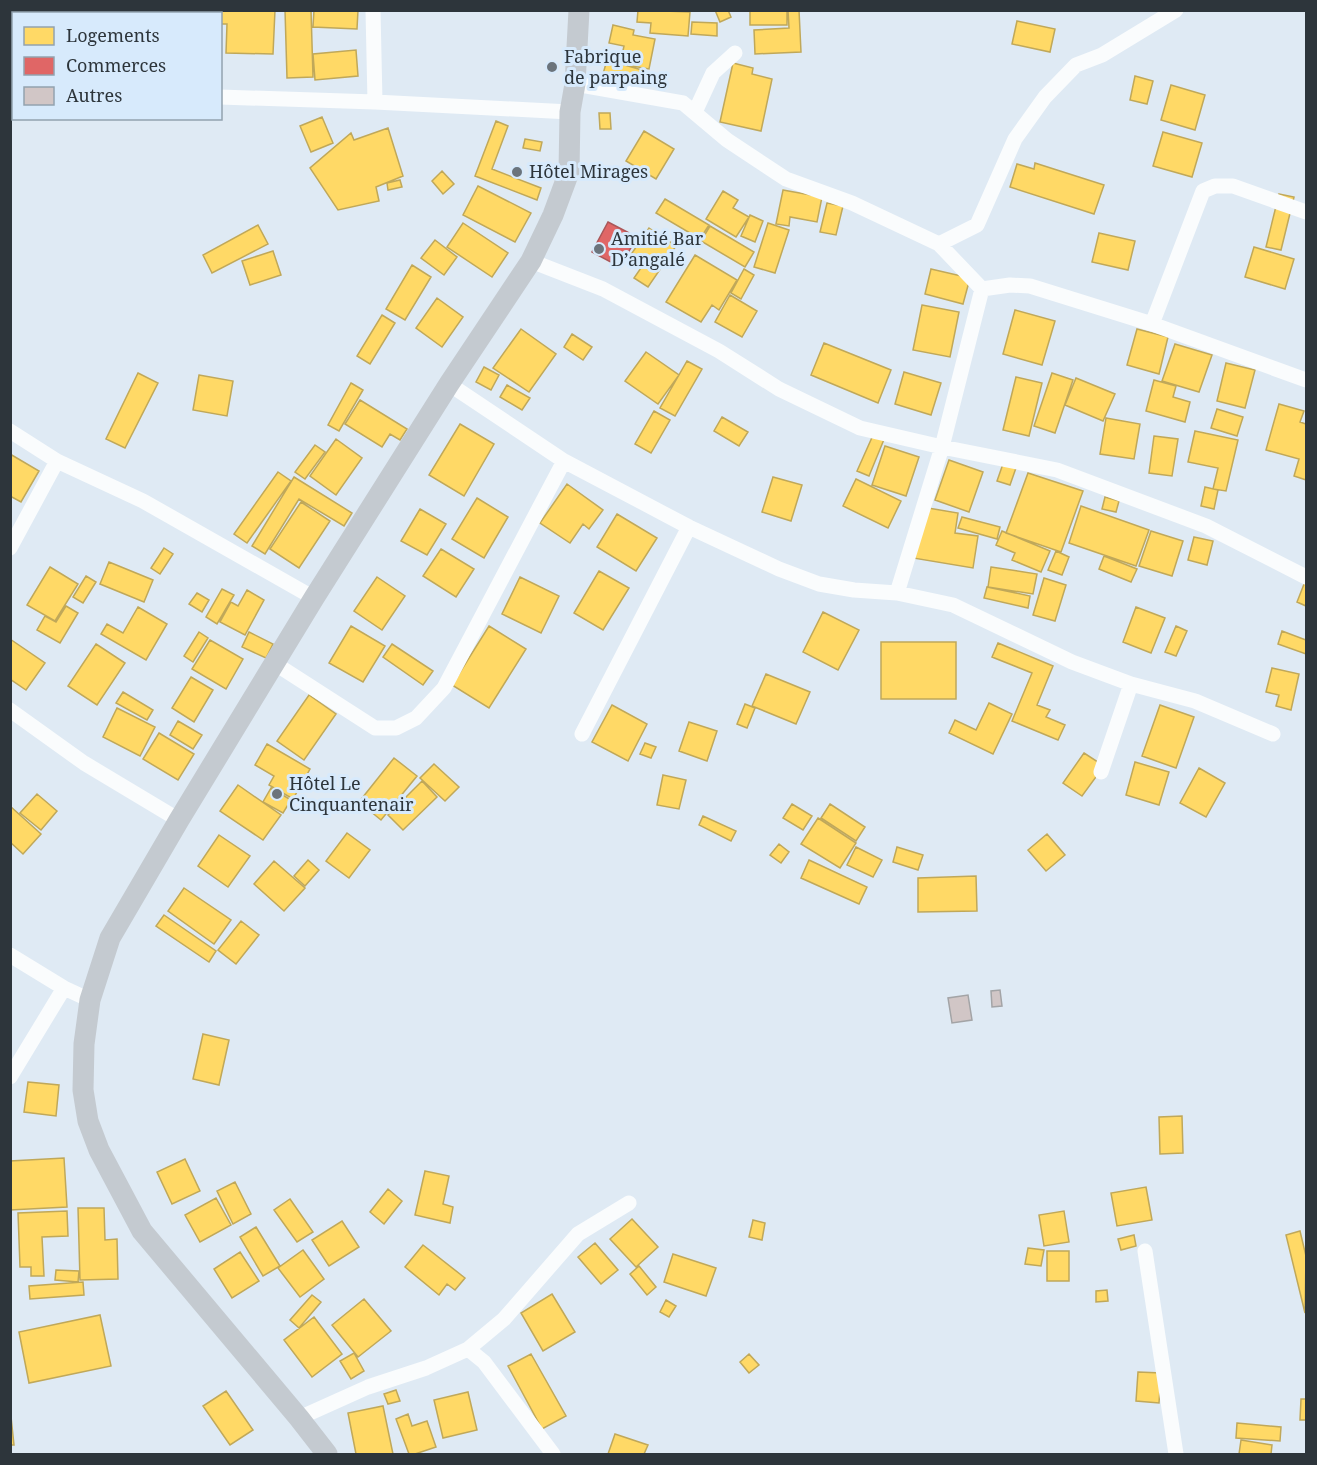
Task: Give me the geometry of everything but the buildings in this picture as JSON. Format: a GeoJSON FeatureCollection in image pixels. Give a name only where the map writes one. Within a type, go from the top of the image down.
{"type":"FeatureCollection","features":[{"type":"Feature","properties":{"kind":"street"},"geometry":{"type":"LineString","coordinates":[[373,10],[375,102]]}},
{"type":"Feature","properties":{"kind":"street"},"geometry":{"type":"LineString","coordinates":[[327,1455],[299,1418],[142,1231],[99,1150],[88,1120],[83,1090],[84,1044],[90,1000],[110,938],[179,820],[314,598],[449,384],[531,261],[553,215],[569,172],[570,112],[575,84],[579,10]]}},
{"type":"Feature","properties":{"kind":"street"},"geometry":{"type":"LineString","coordinates":[[939,244],[977,225],[1015,139],[1045,97],[1076,65],[1102,55],[1176,10]]}},
{"type":"Feature","properties":{"kind":"street"},"geometry":{"type":"LineString","coordinates":[[695,112],[713,73],[735,53]]}},
{"type":"Feature","properties":{"kind":"street"},"geometry":{"type":"LineString","coordinates":[[575,84],[683,103],[727,140],[786,178],[852,203],[939,244],[982,289]]}},
{"type":"Feature","properties":{"kind":"street"},"geometry":{"type":"LineString","coordinates":[[222,97],[570,112]]}},
{"type":"Feature","properties":{"kind":"street"},"geometry":{"type":"LineString","coordinates":[[1152,324],[1203,191],[1215,186],[1233,186],[1306,212]]}},
{"type":"Feature","properties":{"kind":"street"},"geometry":{"type":"LineString","coordinates":[[531,261],[603,289],[720,351],[779,389],[860,428],[1057,470],[1206,526],[1306,577]]}},
{"type":"Feature","properties":{"kind":"street"},"geometry":{"type":"LineString","coordinates":[[982,289],[1030,285],[1152,324],[1306,380]]}},
{"type":"Feature","properties":{"kind":"street"},"geometry":{"type":"LineString","coordinates":[[897,593],[942,447],[982,289]]}},
{"type":"Feature","properties":{"kind":"street"},"geometry":{"type":"LineString","coordinates":[[449,384],[564,461],[689,527],[779,569],[819,584],[854,590],[897,593],[953,605],[1072,662],[1131,684],[1195,701],[1273,734]]}},
{"type":"Feature","properties":{"kind":"street"},"geometry":{"type":"LineString","coordinates":[[10,430],[57,461],[143,501],[314,598]]}},
{"type":"Feature","properties":{"kind":"street"},"geometry":{"type":"LineString","coordinates":[[10,548],[57,461]]}},
{"type":"Feature","properties":{"kind":"street"},"geometry":{"type":"LineString","coordinates":[[274,663],[375,728],[396,728],[416,718],[444,688],[564,461]]}},
{"type":"Feature","properties":{"kind":"street"},"geometry":{"type":"LineString","coordinates":[[582,734],[689,527]]}},
{"type":"Feature","properties":{"kind":"street"},"geometry":{"type":"LineString","coordinates":[[1101,772],[1131,684]]}},
{"type":"Feature","properties":{"kind":"street"},"geometry":{"type":"LineString","coordinates":[[10,710],[84,763],[179,820]]}},
{"type":"Feature","properties":{"kind":"street"},"geometry":{"type":"LineString","coordinates":[[10,955],[64,988],[90,1000]]}},
{"type":"Feature","properties":{"kind":"street"},"geometry":{"type":"LineString","coordinates":[[10,1077],[64,988]]}},
{"type":"Feature","properties":{"kind":"street"},"geometry":{"type":"LineString","coordinates":[[299,1418],[352,1393],[426,1368],[468,1349],[504,1319],[578,1234],[629,1203]]}},
{"type":"Feature","properties":{"kind":"street"},"geometry":{"type":"LineString","coordinates":[[1144,1251],[1176,1455]]}},
{"type":"Feature","properties":{"kind":"street"},"geometry":{"type":"LineString","coordinates":[[468,1349],[484,1362],[553,1455]]}},
{"type":"Feature","properties":{"kind":"place","name":"Fabrique de parpaing"},"geometry":{"type":"Point","coordinates":[552,67]}},
{"type":"Feature","properties":{"kind":"place","name":"Hôtel Mirages"},"geometry":{"type":"Point","coordinates":[517,172]}},
{"type":"Feature","properties":{"kind":"place","name":"Amitié Bar D’angalé"},"geometry":{"type":"Point","coordinates":[599,249]}},
{"type":"Feature","properties":{"kind":"place","name":"Hôtel Le Cinquantenair"},"geometry":{"type":"Point","coordinates":[277,794]}}]}
